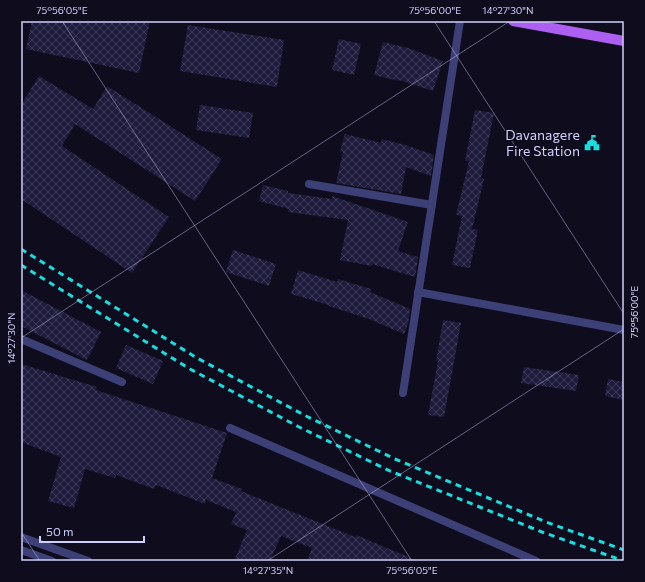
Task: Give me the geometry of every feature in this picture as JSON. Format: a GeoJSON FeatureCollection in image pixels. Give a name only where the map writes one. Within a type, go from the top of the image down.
{"type":"FeatureCollection","features":[{"type":"Feature","properties":{"kind":"main road"},"geometry":{"type":"LineString","coordinates":[[513,21],[624,41]]}},
{"type":"Feature","properties":{"kind":"street"},"geometry":{"type":"LineString","coordinates":[[403,393],[460,21]]}},
{"type":"Feature","properties":{"kind":"street"},"geometry":{"type":"LineString","coordinates":[[309,184],[432,205]]}},
{"type":"Feature","properties":{"kind":"street"},"geometry":{"type":"LineString","coordinates":[[418,292],[624,330]]}},
{"type":"Feature","properties":{"kind":"street"},"geometry":{"type":"LineString","coordinates":[[21,339],[122,382]]}},
{"type":"Feature","properties":{"kind":"street"},"geometry":{"type":"LineString","coordinates":[[230,428],[536,561]]}},
{"type":"Feature","properties":{"kind":"street"},"geometry":{"type":"LineString","coordinates":[[21,537],[88,561]]}},
{"type":"Feature","properties":{"kind":"street"},"geometry":{"type":"LineString","coordinates":[[21,550],[52,561]]}},
{"type":"Feature","properties":{"kind":"building"},"geometry":{"type":"Polygon","coordinates":[[[32,21],[150,21],[139,73],[26,49],[32,21]]]}},
{"type":"Feature","properties":{"kind":"building"},"geometry":{"type":"Polygon","coordinates":[[[188,25],[284,40],[277,87],[180,71],[188,25]]]}},
{"type":"Feature","properties":{"kind":"building"},"geometry":{"type":"Polygon","coordinates":[[[339,39],[361,44],[354,75],[332,70],[339,39]]]}},
{"type":"Feature","properties":{"kind":"building"},"geometry":{"type":"Polygon","coordinates":[[[383,42],[408,48],[443,61],[433,91],[399,80],[374,75],[383,42]]]}},
{"type":"Feature","properties":{"kind":"building"},"geometry":{"type":"Polygon","coordinates":[[[39,76],[93,109],[107,86],[222,159],[195,201],[75,124],[62,146],[169,217],[132,273],[21,199],[21,105],[39,76]]]}},
{"type":"Feature","properties":{"kind":"building"},"geometry":{"type":"Polygon","coordinates":[[[200,105],[253,113],[249,138],[196,130],[200,105]]]}},
{"type":"Feature","properties":{"kind":"building"},"geometry":{"type":"Polygon","coordinates":[[[475,110],[494,113],[481,178],[484,179],[472,229],[478,230],[470,268],[452,265],[462,216],[456,215],[469,161],[465,161],[475,110]]]}},
{"type":"Feature","properties":{"kind":"building"},"geometry":{"type":"Polygon","coordinates":[[[345,134],[381,143],[382,139],[434,155],[431,176],[406,167],[401,194],[336,183],[343,152],[340,151],[345,134]]]}},
{"type":"Feature","properties":{"kind":"building"},"geometry":{"type":"Polygon","coordinates":[[[263,185],[288,191],[288,193],[332,199],[332,196],[408,222],[398,251],[418,257],[415,277],[372,264],[372,266],[340,260],[348,220],[288,212],[289,209],[259,201],[263,185]]]}},
{"type":"Feature","properties":{"kind":"building"},"geometry":{"type":"Polygon","coordinates":[[[233,250],[276,264],[269,286],[226,272],[233,250]]]}},
{"type":"Feature","properties":{"kind":"building"},"geometry":{"type":"Polygon","coordinates":[[[298,270],[337,282],[338,279],[371,289],[370,292],[410,309],[408,324],[404,334],[369,319],[291,294],[298,270]]]}},
{"type":"Feature","properties":{"kind":"building"},"geometry":{"type":"Polygon","coordinates":[[[21,290],[101,332],[87,360],[21,326],[21,290]]]}},
{"type":"Feature","properties":{"kind":"building"},"geometry":{"type":"Polygon","coordinates":[[[443,320],[461,323],[444,417],[428,415],[438,361],[436,361],[443,320]]]}},
{"type":"Feature","properties":{"kind":"building"},"geometry":{"type":"Polygon","coordinates":[[[126,345],[163,361],[153,384],[116,368],[126,345]]]}},
{"type":"Feature","properties":{"kind":"building"},"geometry":{"type":"Polygon","coordinates":[[[21,364],[97,387],[96,390],[227,433],[212,478],[242,489],[241,491],[258,498],[355,537],[356,535],[418,561],[307,561],[312,548],[281,536],[270,561],[234,561],[247,530],[231,524],[236,512],[206,500],[205,504],[156,485],[154,489],[116,475],[115,478],[85,469],[74,508],[48,501],[61,457],[21,442],[21,364]]]}},
{"type":"Feature","properties":{"kind":"building"},"geometry":{"type":"Polygon","coordinates":[[[524,367],[579,375],[576,391],[521,383],[524,367]]]}},
{"type":"Feature","properties":{"kind":"building"},"geometry":{"type":"Polygon","coordinates":[[[608,379],[624,382],[624,400],[605,396],[608,379]]]}},
{"type":"Feature","properties":{"kind":"railway"},"geometry":{"type":"LineString","coordinates":[[21,249],[197,358],[306,416],[395,459],[546,522],[624,550]]}},
{"type":"Feature","properties":{"kind":"railway"},"geometry":{"type":"LineString","coordinates":[[21,265],[190,369],[299,427],[390,471],[542,532],[624,561]]}},
{"type":"Feature","properties":{"kind":"place","name":"Davanagere Fire Station"},"geometry":{"type":"Point","coordinates":[592,143]}}]}
